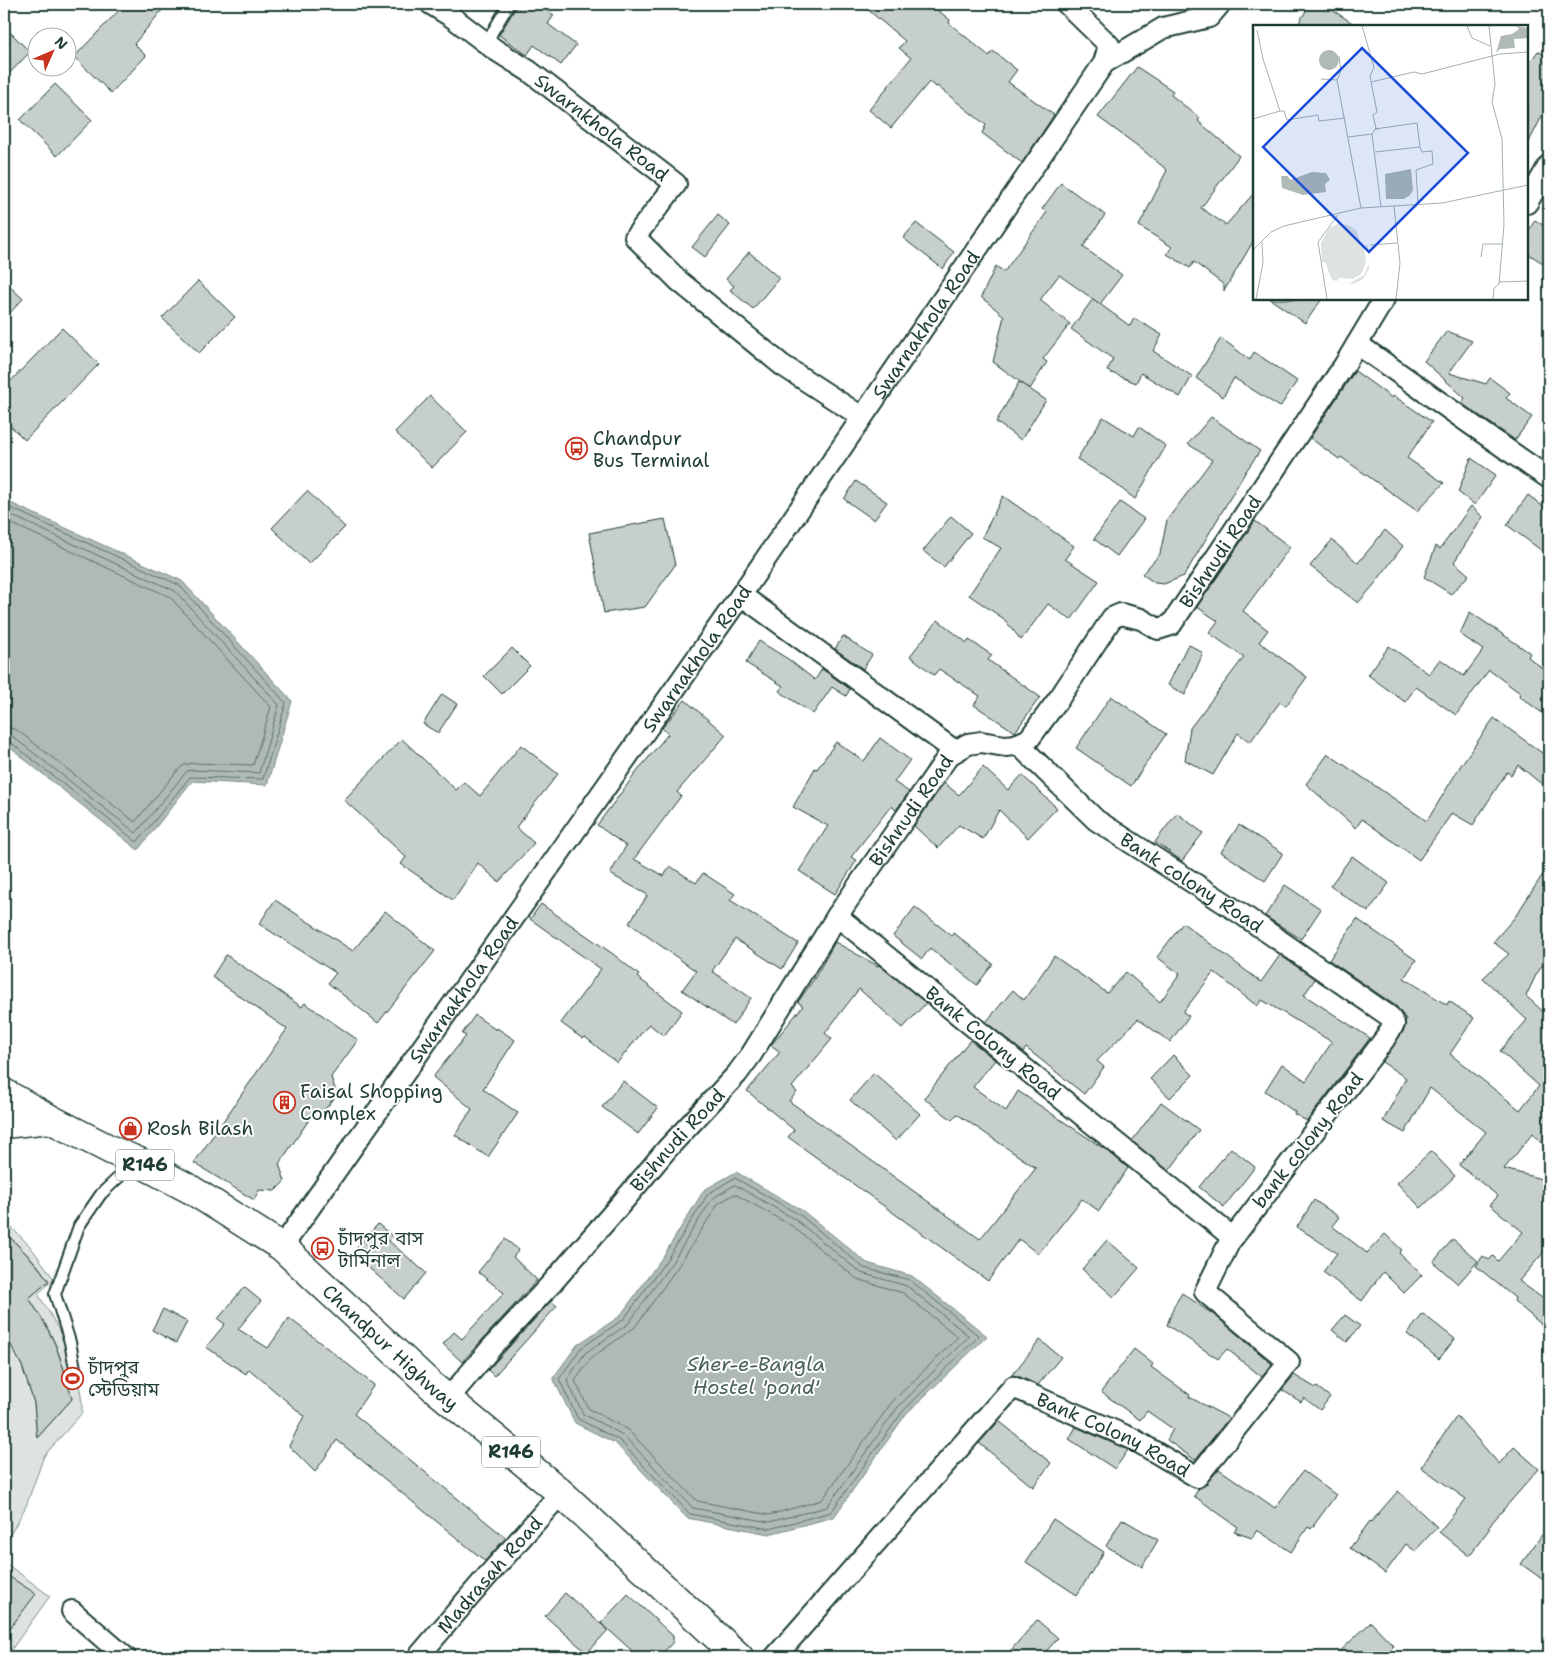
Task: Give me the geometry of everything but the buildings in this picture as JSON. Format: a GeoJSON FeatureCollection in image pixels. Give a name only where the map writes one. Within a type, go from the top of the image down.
{"type":"FeatureCollection","features":[{"type":"Feature","properties":{"kind":"main road","name":"Chandpur Highway"},"geometry":{"type":"LineString","coordinates":[[4,1093],[50,1119],[111,1150],[137,1160],[190,1189],[282,1247],[448,1400],[560,1493],[739,1657]]}},
{"type":"Feature","properties":{"kind":"main road"},"geometry":{"type":"LineString","coordinates":[[4,1124],[50,1119]]}},
{"type":"Feature","properties":{"kind":"street","name":"Swarnkhola Road"},"geometry":{"type":"LineString","coordinates":[[431,4],[529,71],[676,184],[635,237],[679,281],[782,365],[862,417]]}},
{"type":"Feature","properties":{"kind":"street"},"geometry":{"type":"LineString","coordinates":[[1067,4],[1110,45],[1104,63]]}},
{"type":"Feature","properties":{"kind":"street"},"geometry":{"type":"LineString","coordinates":[[1104,63],[1163,28],[1209,17],[1220,4]]}},
{"type":"Feature","properties":{"kind":"street","name":"Swarnakhola Road"},"geometry":{"type":"LineString","coordinates":[[282,1247],[741,595],[1104,63]]}},
{"type":"Feature","properties":{"kind":"street"},"geometry":{"type":"LineString","coordinates":[[1528,201],[1549,165]]}},
{"type":"Feature","properties":{"kind":"street","name":"Bishnudi Road"},"geometry":{"type":"LineString","coordinates":[[448,1400],[667,1149],[737,1074],[751,1055],[837,916],[949,755],[968,744],[981,742],[1005,746],[1018,744],[1029,739],[1112,618],[1121,614],[1141,620],[1158,629],[1171,625],[1345,364],[1383,300]]}},
{"type":"Feature","properties":{"kind":"street"},"geometry":{"type":"LineString","coordinates":[[1357,344],[1549,478]]}},
{"type":"Feature","properties":{"kind":"street"},"geometry":{"type":"LineString","coordinates":[[741,595],[955,751]]}},
{"type":"Feature","properties":{"kind":"street"},"geometry":{"type":"LineString","coordinates":[[1018,744],[1048,773]]}},
{"type":"Feature","properties":{"kind":"street","name":"Bank colony Road"},"geometry":{"type":"LineString","coordinates":[[1018,744],[1096,820],[1240,913],[1390,1016],[1394,1024],[1384,1040]]}},
{"type":"Feature","properties":{"kind":"street","name":"Bank Colony Road"},"geometry":{"type":"LineString","coordinates":[[774,1657],[1013,1387],[1133,1439],[1197,1476],[1289,1362],[1205,1292],[1232,1237],[837,916]]}},
{"type":"Feature","properties":{"kind":"street","name":"bank colony Road"},"geometry":{"type":"LineString","coordinates":[[1232,1239],[1384,1040]]}},
{"type":"Feature","properties":{"kind":"street","name":"Madrasah Road"},"geometry":{"type":"LineString","coordinates":[[418,1657],[560,1493]]}},
{"type":"Feature","properties":{"kind":"street"},"geometry":{"type":"LineString","coordinates":[[72,1611],[125,1657]]}},
{"type":"Feature","properties":{"kind":"lane"},"geometry":{"type":"LineString","coordinates":[[486,43],[509,4]]}},
{"type":"Feature","properties":{"kind":"lane"},"geometry":{"type":"LineString","coordinates":[[75,1368],[70,1342],[55,1294],[59,1278],[79,1226],[101,1194],[137,1160]]}},
{"type":"Feature","properties":{"kind":"shaded area","name":"চাঁদপুর স্টেডিয়াম"},"geometry":{"type":"Polygon","coordinates":[[[4,1220],[30,1246],[54,1279],[38,1294],[54,1321],[74,1366],[81,1398],[82,1413],[44,1456],[26,1506],[4,1546],[4,1332],[22,1366],[34,1403],[37,1438],[72,1399],[54,1340],[31,1301],[4,1324],[4,1319],[49,1281],[36,1263],[4,1231],[4,1220]]]}},
{"type":"Feature","properties":{"kind":"shaded area"},"geometry":{"type":"Polygon","coordinates":[[[4,1562],[50,1596],[6,1657],[4,1657],[4,1636],[35,1594],[7,1576],[4,1580],[4,1562]]]}},
{"type":"Feature","properties":{"kind":"water"},"geometry":{"type":"Polygon","coordinates":[[[4,500],[182,581],[292,701],[267,785],[192,781],[138,850],[4,743],[4,500]]]}},
{"type":"Feature","properties":{"kind":"water","name":"Sher-e-Bangla Hostel 'pond'"},"geometry":{"type":"Polygon","coordinates":[[[736,1172],[803,1211],[867,1263],[912,1276],[987,1336],[906,1414],[834,1517],[769,1534],[687,1518],[615,1443],[575,1423],[553,1378],[577,1345],[620,1316],[664,1255],[704,1190],[736,1172]]]}},
{"type":"Feature","properties":{"kind":"place","name":"Chandpur Bus Terminal"},"geometry":{"type":"Point","coordinates":[577,449]}},
{"type":"Feature","properties":{"kind":"place","name":"Faisal Shopping Complex"},"geometry":{"type":"Point","coordinates":[284,1102]}},
{"type":"Feature","properties":{"kind":"place","name":"Rosh Bilash"},"geometry":{"type":"Point","coordinates":[131,1128]}},
{"type":"Feature","properties":{"kind":"place","name":"চাঁদপুর বাস টার্মিনাল"},"geometry":{"type":"Point","coordinates":[322,1249]}},
{"type":"Feature","properties":{"kind":"place","name":"চাঁদপুর স্টেডিয়াম"},"geometry":{"type":"Point","coordinates":[72,1378]}}]}
